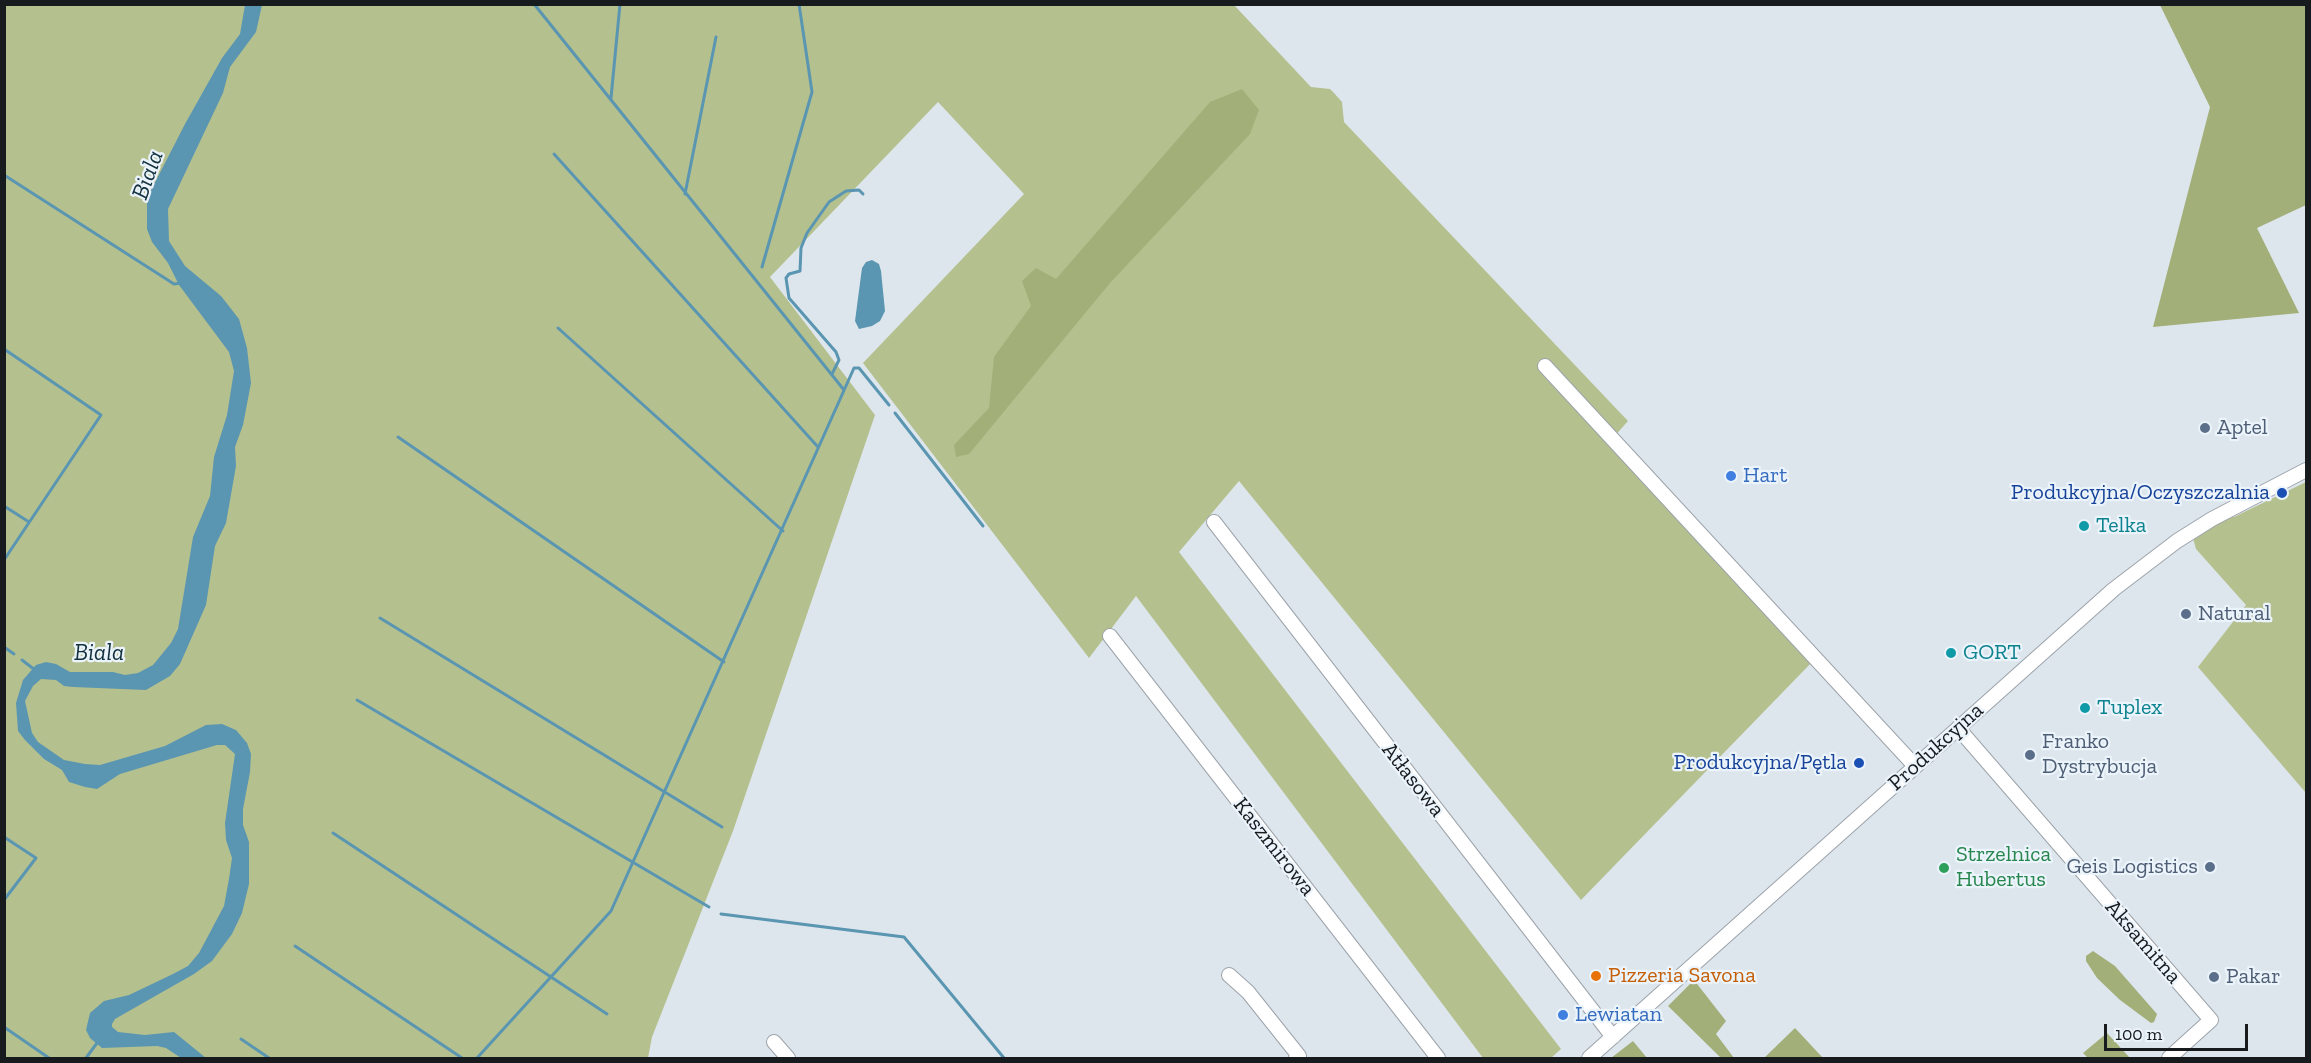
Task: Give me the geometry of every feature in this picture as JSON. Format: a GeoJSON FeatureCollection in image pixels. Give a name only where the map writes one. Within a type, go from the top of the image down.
{"type":"FeatureCollection","features":[{"type":"Feature","properties":{"kind":"street"},"geometry":{"type":"LineString","coordinates":[[1545,366],[1915,766]]}},
{"type":"Feature","properties":{"kind":"street","name":"Produkcyjna"},"geometry":{"type":"LineString","coordinates":[[1589,1059],[1915,766],[2147,562],[2232,507],[2307,470]]}},
{"type":"Feature","properties":{"kind":"street","name":"Atłasowa"},"geometry":{"type":"LineString","coordinates":[[1214,522],[1613,1037]]}},
{"type":"Feature","properties":{"kind":"street","name":"Kaszmirowa"},"geometry":{"type":"LineString","coordinates":[[1110,636],[1438,1059]]}},
{"type":"Feature","properties":{"kind":"street","name":"Aksamitna"},"geometry":{"type":"LineString","coordinates":[[1958,728],[2211,1020],[2169,1059]]}},
{"type":"Feature","properties":{"kind":"street"},"geometry":{"type":"LineString","coordinates":[[1229,975],[1255,1001],[1299,1056],[1296,1059]]}},
{"type":"Feature","properties":{"kind":"street"},"geometry":{"type":"LineString","coordinates":[[774,1042],[788,1059]]}},
{"type":"Feature","properties":{"kind":"green space"},"geometry":{"type":"Polygon","coordinates":[[[5,5],[1234,5],[1311,87],[1330,89],[1334,93],[1342,102],[1344,122],[1628,421],[1612,439],[1815,659],[1581,900],[1239,481],[1179,552],[1561,1049],[1551,1058],[1483,1058],[1136,596],[1089,658],[863,363],[1024,194],[938,102],[770,277],[875,415],[733,831],[652,1037],[648,1058],[5,1058],[5,5]]]}},
{"type":"Feature","properties":{"kind":"green space"},"geometry":{"type":"Polygon","coordinates":[[[2160,5],[2306,5],[2306,205],[2257,228],[2299,313],[2153,327],[2210,107],[2160,5]]]}},
{"type":"Feature","properties":{"kind":"green space"},"geometry":{"type":"Polygon","coordinates":[[[1242,89],[1259,110],[1250,134],[1110,283],[969,454],[956,457],[954,445],[989,408],[994,357],[1031,306],[1022,281],[1036,268],[1056,279],[1210,102],[1242,89]]]}},
{"type":"Feature","properties":{"kind":"green space"},"geometry":{"type":"Polygon","coordinates":[[[2306,482],[2306,793],[2198,667],[2246,605],[2196,549],[2193,538],[2232,515],[2234,517],[2306,482]]]}},
{"type":"Feature","properties":{"kind":"green space"},"geometry":{"type":"Polygon","coordinates":[[[2093,951],[2115,966],[2157,1014],[2154,1022],[2151,1023],[2120,1000],[2097,978],[2086,961],[2086,956],[2093,951]]]}},
{"type":"Feature","properties":{"kind":"green space"},"geometry":{"type":"Polygon","coordinates":[[[1694,980],[1726,1021],[1716,1034],[1734,1058],[1721,1058],[1668,1006],[1694,980]]]}},
{"type":"Feature","properties":{"kind":"green space"},"geometry":{"type":"Polygon","coordinates":[[[1795,1028],[1823,1058],[1764,1058],[1795,1028]]]}},
{"type":"Feature","properties":{"kind":"green space"},"geometry":{"type":"Polygon","coordinates":[[[2107,1033],[2130,1058],[2088,1058],[2083,1053],[2107,1033]]]}},
{"type":"Feature","properties":{"kind":"green space"},"geometry":{"type":"Polygon","coordinates":[[[1633,1041],[1647,1058],[1611,1058],[1633,1041]]]}},
{"type":"Feature","properties":{"kind":"water"},"geometry":{"type":"Polygon","coordinates":[[[245,5],[262,5],[256,32],[230,67],[223,93],[168,209],[169,241],[185,266],[221,296],[239,319],[247,348],[251,383],[243,425],[235,447],[236,466],[226,523],[215,546],[206,605],[180,664],[170,676],[146,690],[73,687],[64,686],[56,680],[41,679],[33,686],[25,701],[32,733],[38,742],[64,760],[85,764],[100,765],[165,746],[206,725],[222,724],[236,730],[247,743],[251,754],[243,825],[249,842],[249,884],[242,913],[232,934],[212,961],[194,974],[115,1019],[112,1024],[118,1032],[145,1035],[174,1032],[206,1058],[181,1058],[166,1048],[157,1046],[102,1048],[90,1038],[86,1030],[90,1013],[104,1001],[129,995],[173,974],[188,966],[199,953],[224,906],[229,879],[232,858],[226,840],[225,823],[235,754],[225,745],[217,745],[120,774],[97,789],[85,787],[69,782],[62,770],[44,759],[25,740],[18,731],[16,703],[23,680],[36,665],[46,662],[56,664],[70,672],[113,672],[125,675],[138,673],[153,665],[171,643],[178,629],[193,537],[210,496],[214,457],[227,415],[234,371],[229,352],[179,285],[168,263],[152,242],[147,229],[147,198],[222,58],[240,34],[245,5]]]}},
{"type":"Feature","properties":{"kind":"water"},"geometry":{"type":"Polygon","coordinates":[[[872,260],[879,264],[881,271],[885,311],[880,321],[872,326],[859,329],[855,321],[862,268],[866,262],[872,260]]]}},
{"type":"Feature","properties":{"kind":"waterway"},"geometry":{"type":"LineString","coordinates":[[534,4],[844,390]]}},
{"type":"Feature","properties":{"kind":"waterway"},"geometry":{"type":"LineString","coordinates":[[611,98],[620,4]]}},
{"type":"Feature","properties":{"kind":"waterway"},"geometry":{"type":"LineString","coordinates":[[762,267],[812,92],[799,4]]}},
{"type":"Feature","properties":{"kind":"waterway"},"geometry":{"type":"LineString","coordinates":[[685,194],[716,37]]}},
{"type":"Feature","properties":{"kind":"waterway"},"geometry":{"type":"LineString","coordinates":[[554,154],[818,447]]}},
{"type":"Feature","properties":{"kind":"waterway"},"geometry":{"type":"LineString","coordinates":[[4,175],[174,284],[181,283]]}},
{"type":"Feature","properties":{"kind":"waterway"},"geometry":{"type":"LineString","coordinates":[[832,374],[839,360],[836,352],[789,298],[786,278],[789,274],[800,271],[801,248],[807,233],[829,202],[846,191],[859,190],[863,194]]}},
{"type":"Feature","properties":{"kind":"waterway"},"geometry":{"type":"LineString","coordinates":[[558,328],[783,531]]}},
{"type":"Feature","properties":{"kind":"waterway"},"geometry":{"type":"LineString","coordinates":[[4,349],[101,415],[4,560]]}},
{"type":"Feature","properties":{"kind":"waterway"},"geometry":{"type":"LineString","coordinates":[[477,1058],[611,911],[854,368],[859,368],[889,405]]}},
{"type":"Feature","properties":{"kind":"waterway"},"geometry":{"type":"LineString","coordinates":[[895,413],[983,526]]}},
{"type":"Feature","properties":{"kind":"waterway"},"geometry":{"type":"LineString","coordinates":[[398,437],[724,662]]}},
{"type":"Feature","properties":{"kind":"waterway"},"geometry":{"type":"LineString","coordinates":[[4,506],[29,522]]}},
{"type":"Feature","properties":{"kind":"waterway"},"geometry":{"type":"LineString","coordinates":[[380,618],[722,827]]}},
{"type":"Feature","properties":{"kind":"waterway"},"geometry":{"type":"LineString","coordinates":[[4,647],[14,654]]}},
{"type":"Feature","properties":{"kind":"waterway"},"geometry":{"type":"LineString","coordinates":[[22,660],[35,670]]}},
{"type":"Feature","properties":{"kind":"waterway"},"geometry":{"type":"LineString","coordinates":[[357,700],[709,907]]}},
{"type":"Feature","properties":{"kind":"waterway"},"geometry":{"type":"LineString","coordinates":[[333,833],[607,1014]]}},
{"type":"Feature","properties":{"kind":"waterway"},"geometry":{"type":"LineString","coordinates":[[4,837],[36,858],[4,900]]}},
{"type":"Feature","properties":{"kind":"waterway"},"geometry":{"type":"LineString","coordinates":[[721,914],[904,937],[1004,1058]]}},
{"type":"Feature","properties":{"kind":"waterway"},"geometry":{"type":"LineString","coordinates":[[295,946],[462,1058]]}},
{"type":"Feature","properties":{"kind":"waterway"},"geometry":{"type":"LineString","coordinates":[[4,1027],[49,1058]]}},
{"type":"Feature","properties":{"kind":"waterway"},"geometry":{"type":"LineString","coordinates":[[241,1039],[269,1058]]}},
{"type":"Feature","properties":{"kind":"waterway"},"geometry":{"type":"LineString","coordinates":[[86,1058],[97,1043]]}},
{"type":"Feature","properties":{"kind":"place","name":"Aptel"},"geometry":{"type":"Point","coordinates":[2205,428]}},
{"type":"Feature","properties":{"kind":"place","name":"Hart"},"geometry":{"type":"Point","coordinates":[1731,476]}},
{"type":"Feature","properties":{"kind":"place","name":"Produkcyjna/Oczyszczalnia"},"geometry":{"type":"Point","coordinates":[2282,493]}},
{"type":"Feature","properties":{"kind":"place","name":"Telka"},"geometry":{"type":"Point","coordinates":[2084,526]}},
{"type":"Feature","properties":{"kind":"place","name":"Natural"},"geometry":{"type":"Point","coordinates":[2186,614]}},
{"type":"Feature","properties":{"kind":"place","name":"GORT"},"geometry":{"type":"Point","coordinates":[1951,653]}},
{"type":"Feature","properties":{"kind":"place","name":"Tuplex"},"geometry":{"type":"Point","coordinates":[2085,708]}},
{"type":"Feature","properties":{"kind":"place","name":"Franko Dystrybucja"},"geometry":{"type":"Point","coordinates":[2030,755]}},
{"type":"Feature","properties":{"kind":"place","name":"Produkcyjna/Pętla"},"geometry":{"type":"Point","coordinates":[1859,763]}},
{"type":"Feature","properties":{"kind":"place","name":"Geis Logistics"},"geometry":{"type":"Point","coordinates":[2210,867]}},
{"type":"Feature","properties":{"kind":"place","name":"Strzelnica Hubertus"},"geometry":{"type":"Point","coordinates":[1944,868]}},
{"type":"Feature","properties":{"kind":"place","name":"Pizzeria Savona"},"geometry":{"type":"Point","coordinates":[1596,976]}},
{"type":"Feature","properties":{"kind":"place","name":"Pakar"},"geometry":{"type":"Point","coordinates":[2214,977]}},
{"type":"Feature","properties":{"kind":"place","name":"Lewiatan"},"geometry":{"type":"Point","coordinates":[1563,1015]}},
{"type":"Feature","properties":{"kind":"water label","name":"Biala"},"geometry":{"type":"Point","coordinates":[148,175]}},
{"type":"Feature","properties":{"kind":"water label","name":"Biala"},"geometry":{"type":"Point","coordinates":[99,653]}}]}
